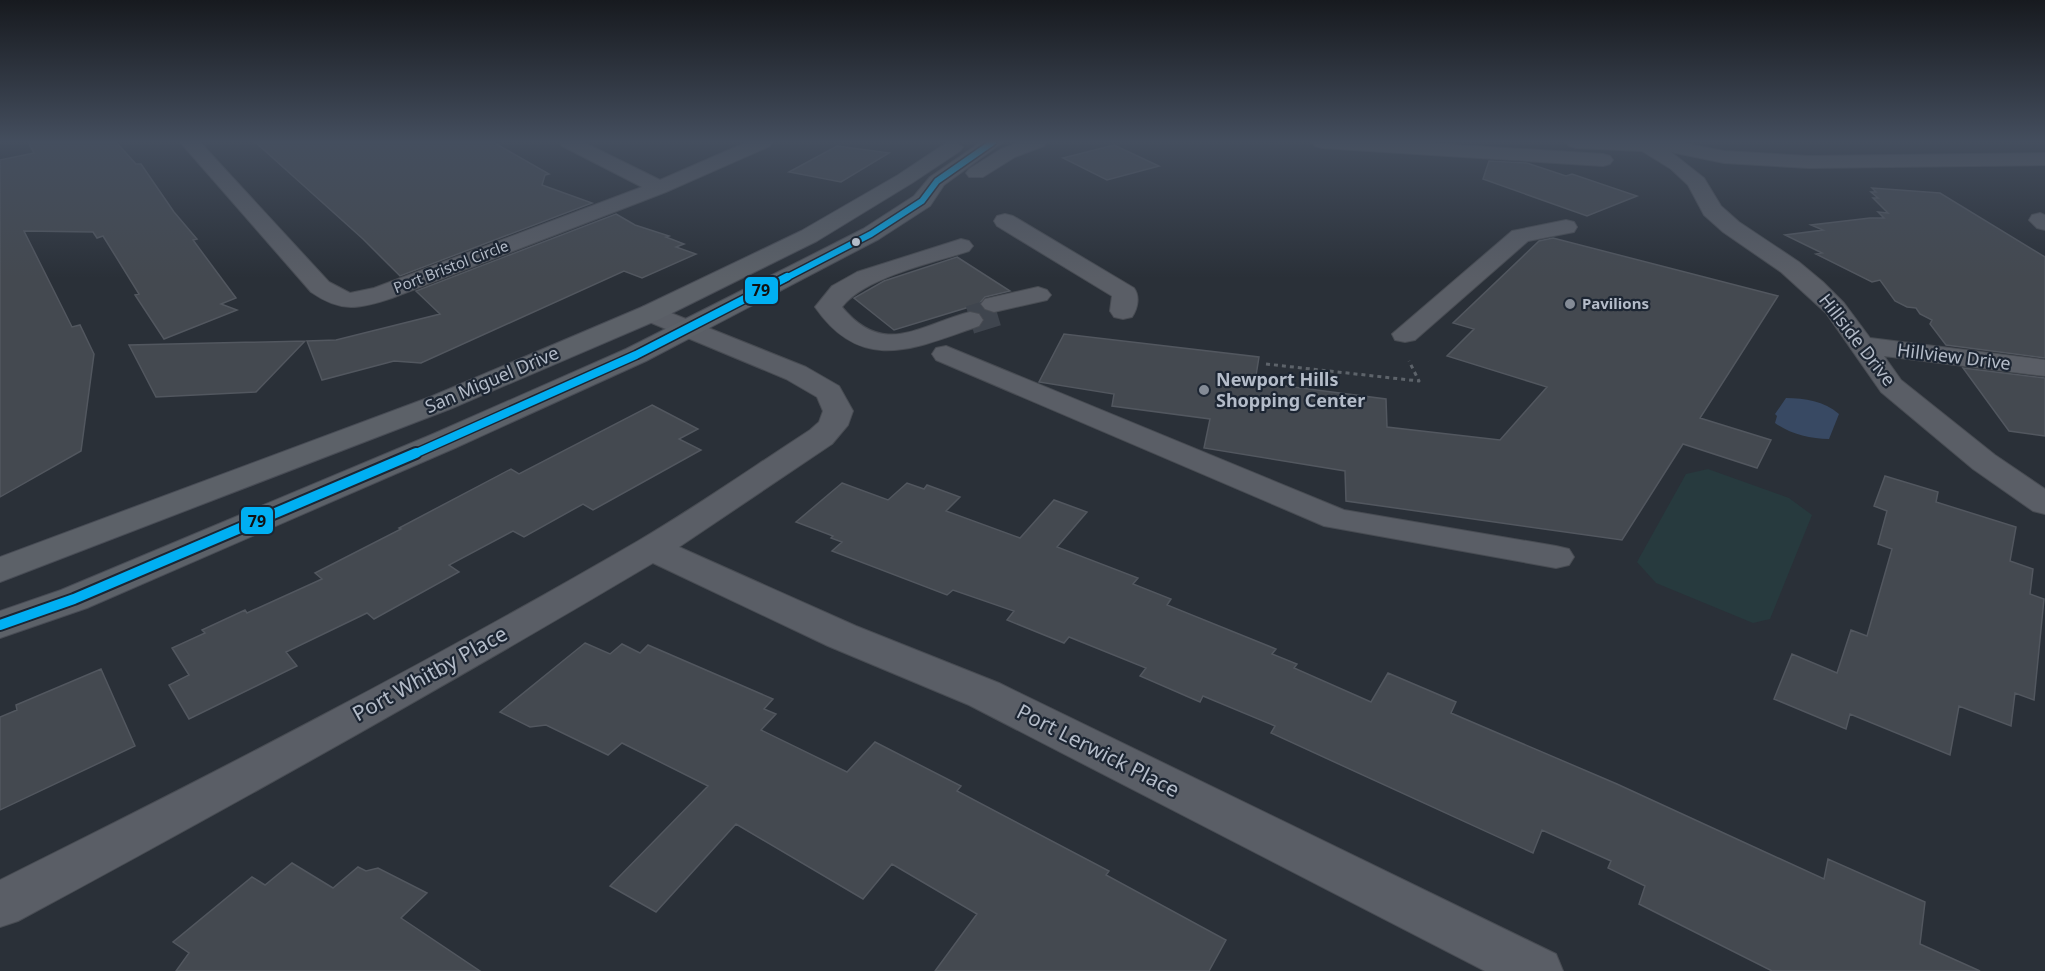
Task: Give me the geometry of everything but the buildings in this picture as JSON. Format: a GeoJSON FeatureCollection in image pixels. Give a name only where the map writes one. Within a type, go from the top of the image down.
{"type":"FeatureCollection","features":[{"type":"Feature","properties":{"kind":"main road","name":"San Miguel Drive"},"geometry":{"type":"LineString","coordinates":[[0,570],[440,403],[651,313],[809,236],[891,187]]}},
{"type":"Feature","properties":{"kind":"main road","name":"San Miguel Drive"},"geometry":{"type":"LineString","coordinates":[[0,625],[74,599],[433,446],[636,355],[871,234],[926,196],[932,187]]}},
{"type":"Feature","properties":{"kind":"main road"},"geometry":{"type":"LineString","coordinates":[[926,196],[952,187]]}},
{"type":"Feature","properties":{"kind":"street","name":"Port Bristol Circle"},"geometry":{"type":"LineString","coordinates":[[231,187],[320,286],[337,299],[348,302],[382,293],[658,188]]}},
{"type":"Feature","properties":{"kind":"street","name":"Hillside Drive"},"geometry":{"type":"LineString","coordinates":[[1700,187],[1712,210],[1790,267],[1835,308],[1891,386],[1984,462],[2045,504]]}},
{"type":"Feature","properties":{"kind":"street","name":"Hillside Drive"},"geometry":{"type":"LineString","coordinates":[[1688,204],[1725,221]]}},
{"type":"Feature","properties":{"kind":"street"},"geometry":{"type":"LineString","coordinates":[[1005,221],[1125,293],[1123,310]]}},
{"type":"Feature","properties":{"kind":"street"},"geometry":{"type":"LineString","coordinates":[[1405,344],[1520,236],[1566,227]]}},
{"type":"Feature","properties":{"kind":"street"},"geometry":{"type":"LineString","coordinates":[[961,246],[866,277],[841,291],[828,308],[838,323],[854,336],[878,345],[920,336],[928,328],[966,317]]}},
{"type":"Feature","properties":{"kind":"street"},"geometry":{"type":"LineString","coordinates":[[998,307],[1038,294]]}},
{"type":"Feature","properties":{"kind":"street"},"geometry":{"type":"LineString","coordinates":[[651,313],[688,329]]}},
{"type":"Feature","properties":{"kind":"street","name":"Port Whitby Place"},"geometry":{"type":"LineString","coordinates":[[0,905],[212,795],[435,672],[651,548],[821,437],[833,424],[838,411],[830,392],[796,373],[688,329]]}},
{"type":"Feature","properties":{"kind":"street","name":"Hillview Drive"},"geometry":{"type":"LineString","coordinates":[[1862,345],[2045,368]]}},
{"type":"Feature","properties":{"kind":"street"},"geometry":{"type":"LineString","coordinates":[[946,354],[1336,519],[1556,557]]}},
{"type":"Feature","properties":{"kind":"street","name":"Port Lerwick Place"},"geometry":{"type":"LineString","coordinates":[[651,548],[842,636],[984,694],[1537,971]]}},
{"type":"Feature","properties":{"kind":"path"},"geometry":{"type":"LineString","coordinates":[[1266,364],[1419,381],[1405,344]]}},
{"type":"Feature","properties":{"kind":"green space"},"geometry":{"type":"Polygon","coordinates":[[[1708,469],[1789,498],[1812,515],[1770,619],[1753,623],[1656,583],[1637,562],[1686,474],[1708,469]]]}},
{"type":"Feature","properties":{"kind":"water"},"geometry":{"type":"Polygon","coordinates":[[[1786,398],[1814,401],[1839,414],[1829,439],[1800,435],[1775,423],[1777,416],[1775,414],[1786,398]]]}},
{"type":"Feature","properties":{"kind":"tunnel"},"geometry":{"type":"LineString","coordinates":[[970,320],[1003,310]]}},
{"type":"Feature","properties":{"kind":"transit line","name":"79"},"geometry":{"type":"LineString","coordinates":[[0,625],[74,599],[444,441],[636,355],[871,234],[922,201],[932,187]]}},
{"type":"Feature","properties":{"kind":"place","name":"Pavilions"},"geometry":{"type":"Point","coordinates":[1570,304]}},
{"type":"Feature","properties":{"kind":"place","name":"Newport Hills Shopping Center"},"geometry":{"type":"Point","coordinates":[1204,390]}}]}
